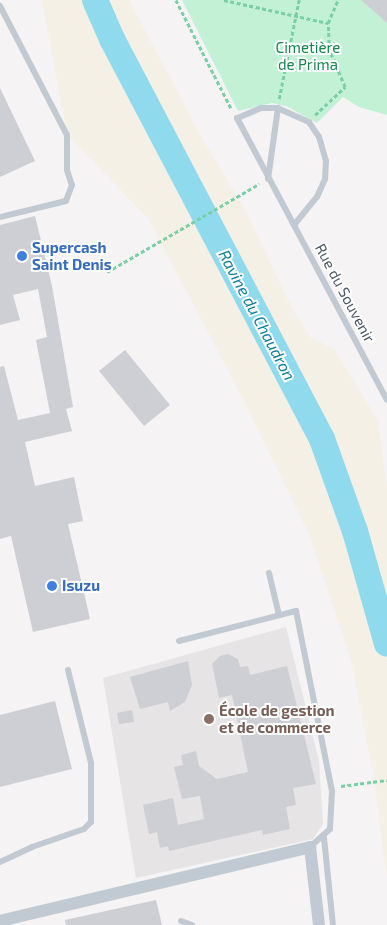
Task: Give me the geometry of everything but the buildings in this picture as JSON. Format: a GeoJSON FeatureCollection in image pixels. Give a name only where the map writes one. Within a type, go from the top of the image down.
{"type":"FeatureCollection","features":[{"type":"Feature","properties":{"kind":"street"},"geometry":{"type":"LineString","coordinates":[[0,921],[310,846],[319,925]]}},
{"type":"Feature","properties":{"kind":"lane"},"geometry":{"type":"LineString","coordinates":[[0,6],[67,134],[67,170],[72,185],[66,201],[0,218]]}},
{"type":"Feature","properties":{"kind":"lane"},"geometry":{"type":"LineString","coordinates":[[237,118],[260,108],[278,108],[309,122],[318,137],[326,161],[325,179],[310,208],[294,225]]}},
{"type":"Feature","properties":{"kind":"lane"},"geometry":{"type":"LineString","coordinates":[[268,179],[278,108]]}},
{"type":"Feature","properties":{"kind":"lane","name":"Rue du Souvenir"},"geometry":{"type":"LineString","coordinates":[[237,118],[387,400]]}},
{"type":"Feature","properties":{"kind":"lane"},"geometry":{"type":"LineString","coordinates":[[269,573],[279,615]]}},
{"type":"Feature","properties":{"kind":"lane"},"geometry":{"type":"LineString","coordinates":[[179,641],[296,611],[332,787],[334,811],[330,829],[324,838],[310,846]]}},
{"type":"Feature","properties":{"kind":"lane"},"geometry":{"type":"LineString","coordinates":[[0,862],[32,846],[84,830],[91,822],[91,763],[68,670]]}},
{"type":"Feature","properties":{"kind":"lane"},"geometry":{"type":"LineString","coordinates":[[324,838],[334,925]]}},
{"type":"Feature","properties":{"kind":"lane"},"geometry":{"type":"LineString","coordinates":[[181,921],[192,925]]}},
{"type":"Feature","properties":{"kind":"path"},"geometry":{"type":"LineString","coordinates":[[176,0],[237,118]]}},
{"type":"Feature","properties":{"kind":"path"},"geometry":{"type":"LineString","coordinates":[[224,0],[328,23]]}},
{"type":"Feature","properties":{"kind":"path"},"geometry":{"type":"LineString","coordinates":[[278,108],[299,0]]}},
{"type":"Feature","properties":{"kind":"path"},"geometry":{"type":"LineString","coordinates":[[309,122],[345,87],[330,50],[328,23],[338,0]]}},
{"type":"Feature","properties":{"kind":"path"},"geometry":{"type":"LineString","coordinates":[[107,272],[268,179]]}},
{"type":"Feature","properties":{"kind":"path"},"geometry":{"type":"LineString","coordinates":[[332,787],[387,780]]}},
{"type":"Feature","properties":{"kind":"shaded area","name":"École de gestion et de commerce"},"geometry":{"type":"Polygon","coordinates":[[[286,627],[319,761],[323,824],[313,839],[136,878],[103,678],[286,627]]]}},
{"type":"Feature","properties":{"kind":"green space","name":"Cimetière de Prima"},"geometry":{"type":"Polygon","coordinates":[[[182,0],[387,0],[387,115],[359,107],[343,97],[317,123],[286,106],[272,103],[238,111],[182,0]]]}},
{"type":"Feature","properties":{"kind":"sand"},"geometry":{"type":"Polygon","coordinates":[[[42,0],[129,0],[203,140],[244,208],[294,312],[311,338],[334,349],[378,421],[387,488],[387,877],[373,773],[351,660],[309,534],[241,395],[148,218],[67,135],[42,0]]]}},
{"type":"Feature","properties":{"kind":"waterway","name":"Ravine du Chaudron"},"geometry":{"type":"LineString","coordinates":[[95,0],[112,39],[322,439],[355,531],[387,644]]}},
{"type":"Feature","properties":{"kind":"place","name":"Supercash Saint Denis"},"geometry":{"type":"Point","coordinates":[22,256]}},
{"type":"Feature","properties":{"kind":"place","name":"Isuzu"},"geometry":{"type":"Point","coordinates":[52,586]}},
{"type":"Feature","properties":{"kind":"place","name":"École de gestion et de commerce"},"geometry":{"type":"Point","coordinates":[209,719]}}]}
